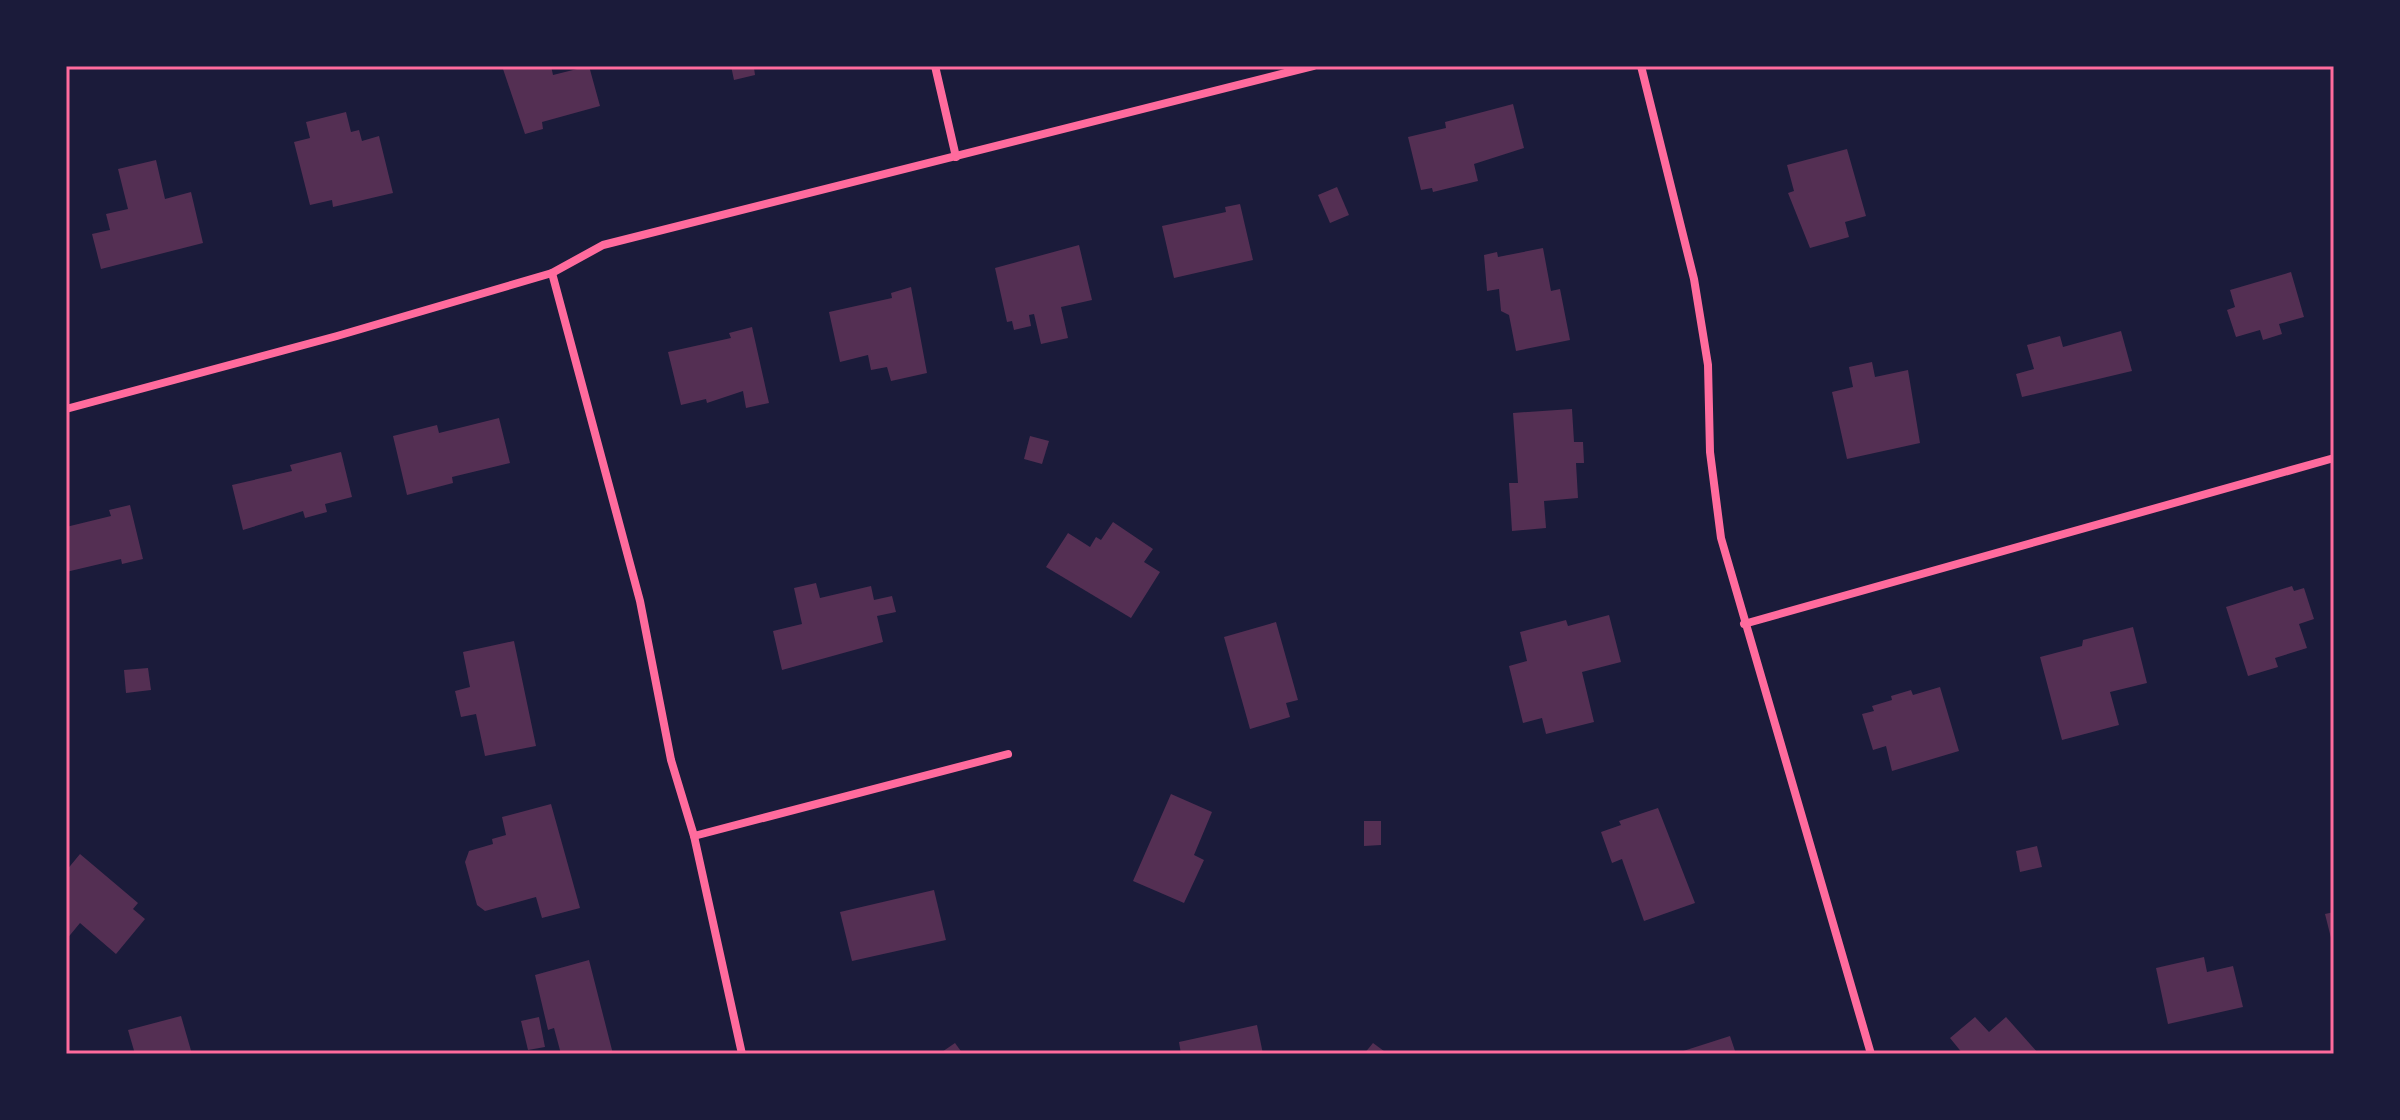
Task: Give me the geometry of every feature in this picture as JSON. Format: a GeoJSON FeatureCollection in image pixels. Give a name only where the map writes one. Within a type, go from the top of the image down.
{"type":"FeatureCollection","features":[{"type":"Feature","properties":{"kind":"street"},"geometry":{"type":"LineString","coordinates":[[935,66],[956,157]]}},
{"type":"Feature","properties":{"kind":"street"},"geometry":{"type":"LineString","coordinates":[[66,409],[552,273],[603,245],[1313,66]]}},
{"type":"Feature","properties":{"kind":"street"},"geometry":{"type":"LineString","coordinates":[[1641,66],[1694,279],[1708,365],[1710,452],[1721,538],[1871,1054]]}},
{"type":"Feature","properties":{"kind":"street"},"geometry":{"type":"LineString","coordinates":[[552,273],[622,529],[671,760],[694,836],[742,1054]]}},
{"type":"Feature","properties":{"kind":"street"},"geometry":{"type":"LineString","coordinates":[[1744,624],[2334,458]]}},
{"type":"Feature","properties":{"kind":"street"},"geometry":{"type":"LineString","coordinates":[[694,836],[1008,754]]}},
{"type":"Feature","properties":{"kind":"building"},"geometry":{"type":"Polygon","coordinates":[[[502,66],[551,66],[553,75],[589,66],[600,106],[542,122],[543,129],[525,134],[502,66]]]}},
{"type":"Feature","properties":{"kind":"building"},"geometry":{"type":"Polygon","coordinates":[[[731,66],[759,67],[754,68],[755,75],[734,80],[731,66]]]}},
{"type":"Feature","properties":{"kind":"building"},"geometry":{"type":"Polygon","coordinates":[[[1513,104],[1524,148],[1474,164],[1478,181],[1433,192],[1432,188],[1421,190],[1408,137],[1446,128],[1445,122],[1513,104]]]}},
{"type":"Feature","properties":{"kind":"building"},"geometry":{"type":"Polygon","coordinates":[[[346,112],[351,132],[359,130],[362,141],[379,136],[393,193],[333,207],[332,200],[310,205],[294,142],[310,138],[306,122],[346,112]]]}},
{"type":"Feature","properties":{"kind":"building"},"geometry":{"type":"Polygon","coordinates":[[[1847,149],[1866,216],[1845,222],[1849,237],[1810,248],[1788,193],[1794,191],[1787,165],[1847,149]]]}},
{"type":"Feature","properties":{"kind":"building"},"geometry":{"type":"Polygon","coordinates":[[[156,160],[165,199],[191,192],[203,243],[101,269],[92,234],[110,230],[106,214],[128,209],[118,169],[156,160]]]}},
{"type":"Feature","properties":{"kind":"building"},"geometry":{"type":"Polygon","coordinates":[[[1337,187],[1349,215],[1330,223],[1318,195],[1337,187]]]}},
{"type":"Feature","properties":{"kind":"building"},"geometry":{"type":"Polygon","coordinates":[[[1240,204],[1253,260],[1174,278],[1162,226],[1226,212],[1225,207],[1240,204]]]}},
{"type":"Feature","properties":{"kind":"building"},"geometry":{"type":"Polygon","coordinates":[[[1079,245],[1092,300],[1061,307],[1068,338],[1041,344],[1034,314],[1029,315],[1031,326],[1014,330],[1012,321],[1007,322],[995,268],[1079,245]]]}},
{"type":"Feature","properties":{"kind":"building"},"geometry":{"type":"Polygon","coordinates":[[[1543,248],[1551,291],[1560,289],[1570,340],[1516,351],[1509,315],[1501,311],[1499,289],[1487,291],[1484,255],[1497,252],[1498,257],[1543,248]]]}},
{"type":"Feature","properties":{"kind":"building"},"geometry":{"type":"Polygon","coordinates":[[[2291,272],[2304,317],[2279,324],[2282,334],[2263,340],[2260,330],[2236,337],[2227,310],[2235,307],[2230,290],[2291,272]]]}},
{"type":"Feature","properties":{"kind":"building"},"geometry":{"type":"Polygon","coordinates":[[[911,287],[927,373],[891,381],[887,367],[871,370],[868,355],[840,362],[829,312],[892,298],[891,293],[911,287]]]}},
{"type":"Feature","properties":{"kind":"building"},"geometry":{"type":"Polygon","coordinates":[[[752,327],[769,403],[746,408],[743,391],[707,403],[706,399],[681,405],[668,352],[731,338],[729,333],[752,327]]]}},
{"type":"Feature","properties":{"kind":"building"},"geometry":{"type":"Polygon","coordinates":[[[2121,331],[2132,371],[2022,397],[2016,374],[2034,369],[2027,345],[2060,336],[2063,347],[2121,331]]]}},
{"type":"Feature","properties":{"kind":"building"},"geometry":{"type":"Polygon","coordinates":[[[1872,362],[1875,377],[1908,370],[1920,443],[1847,459],[1832,392],[1853,387],[1849,367],[1872,362]]]}},
{"type":"Feature","properties":{"kind":"building"},"geometry":{"type":"Polygon","coordinates":[[[1572,409],[1574,442],[1583,442],[1584,463],[1576,463],[1578,498],[1544,501],[1546,528],[1512,531],[1509,483],[1518,483],[1513,413],[1572,409]]]}},
{"type":"Feature","properties":{"kind":"building"},"geometry":{"type":"Polygon","coordinates":[[[499,418],[510,463],[452,477],[453,483],[407,495],[393,436],[437,425],[439,433],[499,418]]]}},
{"type":"Feature","properties":{"kind":"building"},"geometry":{"type":"Polygon","coordinates":[[[1030,436],[1049,441],[1042,464],[1024,459],[1030,436]]]}},
{"type":"Feature","properties":{"kind":"building"},"geometry":{"type":"Polygon","coordinates":[[[341,452],[352,497],[325,504],[327,512],[305,518],[303,511],[243,530],[232,485],[292,471],[290,465],[341,452]]]}},
{"type":"Feature","properties":{"kind":"building"},"geometry":{"type":"Polygon","coordinates":[[[130,505],[143,559],[122,564],[121,559],[66,572],[66,527],[111,516],[109,510],[130,505]]]}},
{"type":"Feature","properties":{"kind":"building"},"geometry":{"type":"Polygon","coordinates":[[[1113,522],[1153,549],[1144,562],[1160,572],[1131,618],[1046,567],[1068,533],[1090,547],[1096,537],[1101,540],[1113,522]]]}},
{"type":"Feature","properties":{"kind":"building"},"geometry":{"type":"Polygon","coordinates":[[[816,583],[820,598],[871,586],[874,600],[892,596],[896,612],[877,616],[883,642],[782,670],[773,631],[802,624],[794,588],[816,583]]]}},
{"type":"Feature","properties":{"kind":"building"},"geometry":{"type":"Polygon","coordinates":[[[2292,586],[2294,591],[2304,588],[2314,619],[2299,624],[2307,648],[2275,658],[2278,667],[2248,676],[2226,607],[2292,586]]]}},
{"type":"Feature","properties":{"kind":"building"},"geometry":{"type":"Polygon","coordinates":[[[1609,615],[1621,662],[1582,672],[1594,722],[1546,734],[1542,718],[1523,723],[1509,666],[1527,661],[1520,632],[1566,620],[1568,626],[1609,615]]]}},
{"type":"Feature","properties":{"kind":"building"},"geometry":{"type":"Polygon","coordinates":[[[1276,622],[1298,700],[1286,703],[1290,717],[1250,729],[1224,637],[1276,622]]]}},
{"type":"Feature","properties":{"kind":"building"},"geometry":{"type":"Polygon","coordinates":[[[2133,627],[2147,683],[2110,692],[2119,725],[2062,740],[2040,657],[2082,646],[2083,640],[2133,627]]]}},
{"type":"Feature","properties":{"kind":"building"},"geometry":{"type":"Polygon","coordinates":[[[514,641],[536,746],[485,756],[476,714],[461,717],[455,691],[470,687],[463,652],[514,641]]]}},
{"type":"Feature","properties":{"kind":"building"},"geometry":{"type":"Polygon","coordinates":[[[148,668],[151,690],[126,693],[124,670],[148,668]]]}},
{"type":"Feature","properties":{"kind":"building"},"geometry":{"type":"Polygon","coordinates":[[[1940,687],[1959,751],[1892,771],[1886,746],[1873,750],[1862,714],[1874,711],[1872,706],[1892,700],[1891,696],[1911,690],[1913,695],[1940,687]]]}},
{"type":"Feature","properties":{"kind":"building"},"geometry":{"type":"Polygon","coordinates":[[[1171,794],[1212,812],[1194,855],[1204,860],[1184,903],[1133,881],[1171,794]]]}},
{"type":"Feature","properties":{"kind":"building"},"geometry":{"type":"Polygon","coordinates":[[[551,804],[580,908],[542,918],[536,897],[485,911],[477,905],[465,862],[469,851],[493,844],[492,839],[506,835],[502,817],[551,804]]]}},
{"type":"Feature","properties":{"kind":"building"},"geometry":{"type":"Polygon","coordinates":[[[1658,808],[1695,903],[1644,921],[1622,859],[1612,863],[1601,832],[1621,825],[1619,821],[1658,808]]]}},
{"type":"Feature","properties":{"kind":"building"},"geometry":{"type":"Polygon","coordinates":[[[1364,821],[1381,821],[1381,845],[1364,846],[1364,821]]]}},
{"type":"Feature","properties":{"kind":"building"},"geometry":{"type":"Polygon","coordinates":[[[2037,846],[2042,867],[2020,872],[2016,851],[2037,846]]]}},
{"type":"Feature","properties":{"kind":"building"},"geometry":{"type":"Polygon","coordinates":[[[80,854],[138,903],[133,909],[145,919],[116,954],[80,923],[66,940],[66,871],[80,854]]]}},
{"type":"Feature","properties":{"kind":"building"},"geometry":{"type":"Polygon","coordinates":[[[934,890],[946,940],[852,961],[840,912],[934,890]]]}},
{"type":"Feature","properties":{"kind":"building"},"geometry":{"type":"Polygon","coordinates":[[[2334,912],[2334,946],[2333,946],[2325,914],[2334,912]]]}},
{"type":"Feature","properties":{"kind":"building"},"geometry":{"type":"Polygon","coordinates":[[[2204,957],[2207,972],[2233,966],[2243,1007],[2168,1024],[2156,968],[2204,957]]]}},
{"type":"Feature","properties":{"kind":"building"},"geometry":{"type":"Polygon","coordinates":[[[589,960],[613,1054],[561,1054],[554,1028],[548,1030],[535,975],[589,960]]]}},
{"type":"Feature","properties":{"kind":"building"},"geometry":{"type":"Polygon","coordinates":[[[181,1016],[192,1054],[135,1054],[128,1030],[181,1016]]]}},
{"type":"Feature","properties":{"kind":"building"},"geometry":{"type":"Polygon","coordinates":[[[539,1017],[545,1047],[528,1050],[521,1021],[539,1017]]]}},
{"type":"Feature","properties":{"kind":"building"},"geometry":{"type":"Polygon","coordinates":[[[1975,1017],[1989,1032],[2006,1017],[2039,1054],[1963,1054],[1950,1038],[1975,1017]]]}},
{"type":"Feature","properties":{"kind":"building"},"geometry":{"type":"Polygon","coordinates":[[[1257,1025],[1263,1054],[1181,1054],[1179,1042],[1257,1025]]]}},
{"type":"Feature","properties":{"kind":"building"},"geometry":{"type":"Polygon","coordinates":[[[1730,1036],[1736,1054],[1677,1054],[1677,1053],[1730,1036]]]}},
{"type":"Feature","properties":{"kind":"building"},"geometry":{"type":"Polygon","coordinates":[[[955,1043],[963,1054],[939,1054],[955,1043]]]}},
{"type":"Feature","properties":{"kind":"building"},"geometry":{"type":"Polygon","coordinates":[[[1373,1043],[1388,1054],[1364,1054],[1373,1043]]]}}]}
